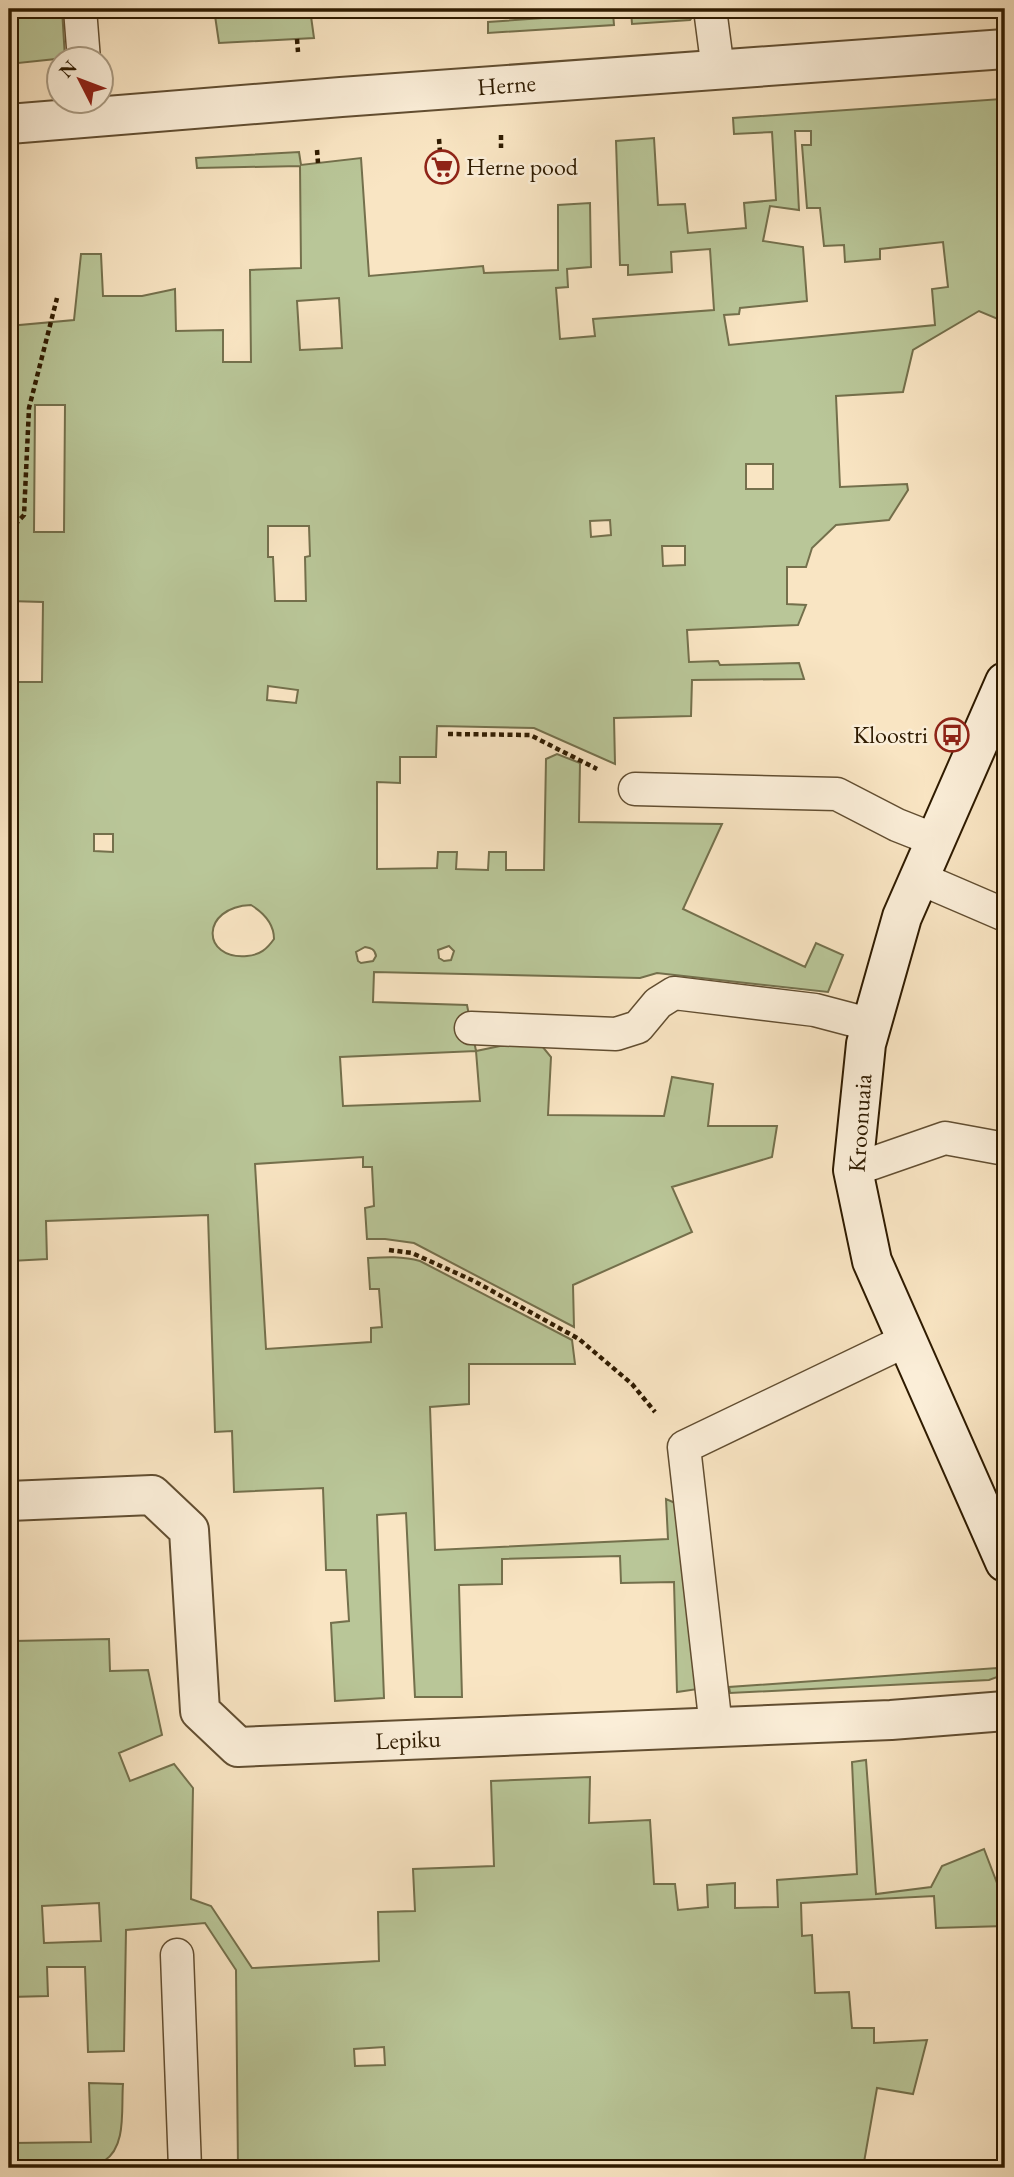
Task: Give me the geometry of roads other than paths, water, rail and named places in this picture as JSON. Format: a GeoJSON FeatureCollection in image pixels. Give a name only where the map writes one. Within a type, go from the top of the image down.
{"type":"FeatureCollection","features":[{"type":"Feature","properties":{"kind":"street","name":"Herne"},"geometry":{"type":"LineString","coordinates":[[116,108],[1005,49]]}},
{"type":"Feature","properties":{"kind":"street","name":"Herne"},"geometry":{"type":"LineString","coordinates":[[9,124],[54,116]]}},
{"type":"Feature","properties":{"kind":"street","name":"Kroonuaia"},"geometry":{"type":"LineString","coordinates":[[1005,682],[902,917],[866,1044],[853,1170],[872,1261],[1005,1562]]}},
{"type":"Feature","properties":{"kind":"street","name":"Lepiku"},"geometry":{"type":"LineString","coordinates":[[9,1501],[152,1495],[189,1530],[200,1711],[238,1747],[891,1720],[1005,1711]]}},
{"type":"Feature","properties":{"kind":"lane"},"geometry":{"type":"LineString","coordinates":[[80,9],[83,46]]}},
{"type":"Feature","properties":{"kind":"lane"},"geometry":{"type":"LineString","coordinates":[[710,9],[718,70]]}},
{"type":"Feature","properties":{"kind":"lane"},"geometry":{"type":"LineString","coordinates":[[635,789],[838,794],[897,825],[935,840]]}},
{"type":"Feature","properties":{"kind":"lane"},"geometry":{"type":"LineString","coordinates":[[919,878],[1005,915]]}},
{"type":"Feature","properties":{"kind":"lane"},"geometry":{"type":"LineString","coordinates":[[471,1028],[616,1034],[638,1027],[658,1003],[674,993],[815,1010],[872,1025]]}},
{"type":"Feature","properties":{"kind":"lane"},"geometry":{"type":"LineString","coordinates":[[853,1170],[945,1138],[1005,1149]]}},
{"type":"Feature","properties":{"kind":"lane"},"geometry":{"type":"LineString","coordinates":[[716,1727],[684,1447],[907,1340]]}},
{"type":"Feature","properties":{"kind":"lane"},"geometry":{"type":"LineString","coordinates":[[177,1955],[185,2168]]}},
{"type":"Feature","properties":{"kind":"place","name":"Herne pood"},"geometry":{"type":"Point","coordinates":[442,167]}},
{"type":"Feature","properties":{"kind":"place","name":"Kloostri"},"geometry":{"type":"Point","coordinates":[952,735]}}]}
